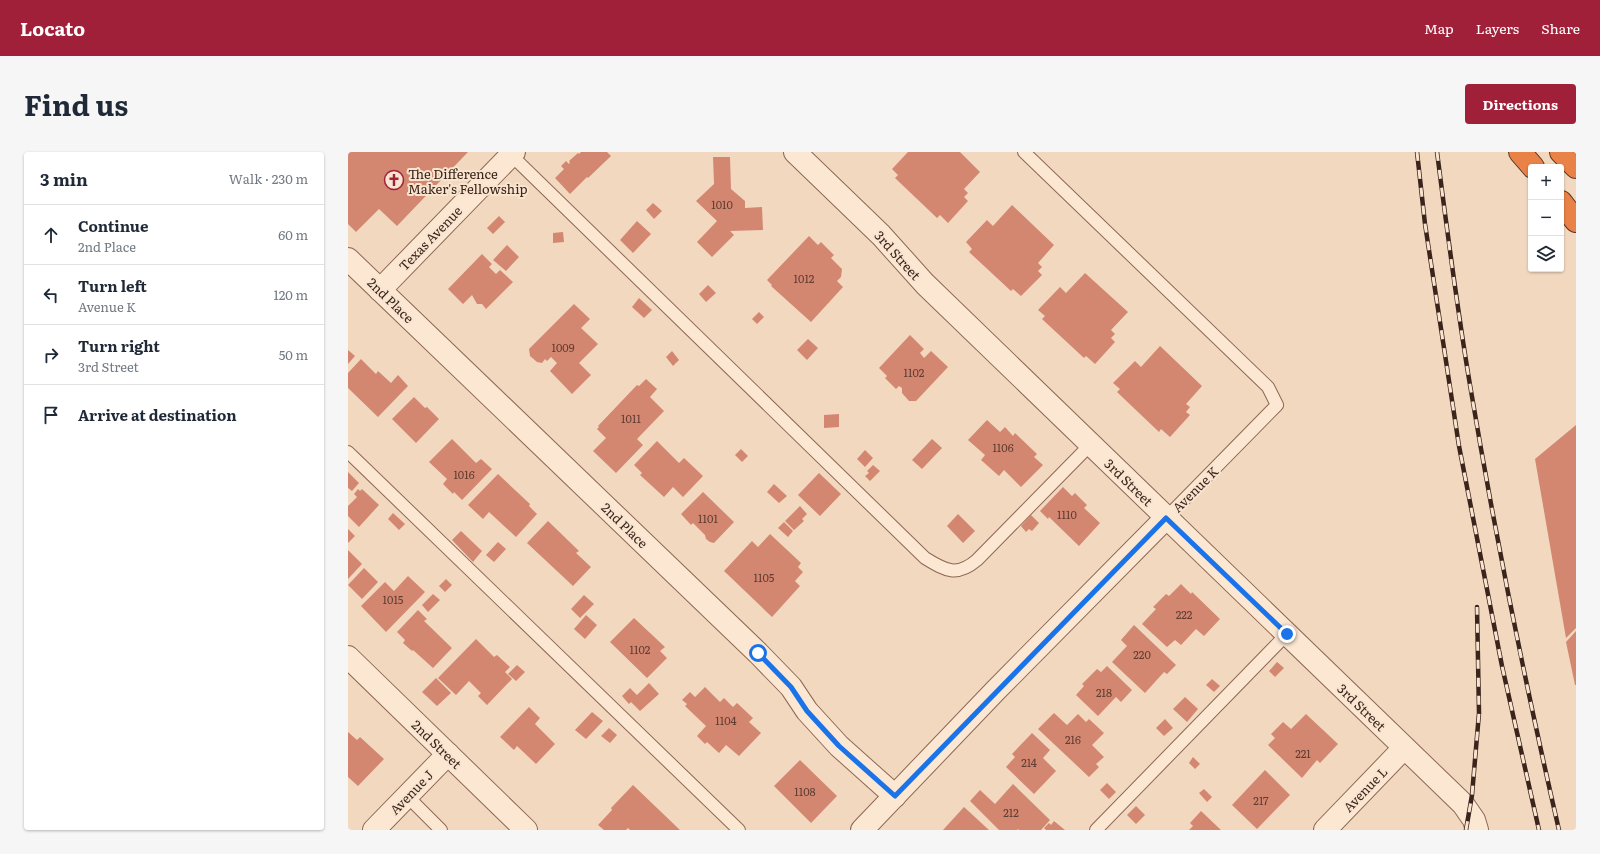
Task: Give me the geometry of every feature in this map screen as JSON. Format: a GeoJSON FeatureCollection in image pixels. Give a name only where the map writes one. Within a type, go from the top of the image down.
{"type":"FeatureCollection","features":[{"type":"Feature","properties":{"kind":"highway"},"geometry":{"type":"LineString","coordinates":[[1520,152],[1530,164]]}},
{"type":"Feature","properties":{"kind":"highway"},"geometry":{"type":"LineString","coordinates":[[1561,152],[1576,167]]}},
{"type":"Feature","properties":{"kind":"highway"},"geometry":{"type":"LineString","coordinates":[[1564,206],[1576,220]]}},
{"type":"Feature","properties":{"kind":"street","name":"3rd Street"},"geometry":{"type":"LineString","coordinates":[[795,152],[881,235],[925,284],[1463,804],[1474,820],[1477,830]]}},
{"type":"Feature","properties":{"kind":"street","name":"Texas Avenue"},"geometry":{"type":"LineString","coordinates":[[380,290],[511,153]]}},
{"type":"Feature","properties":{"kind":"street","name":"2nd Place"},"geometry":{"type":"LineString","coordinates":[[348,259],[758,653],[791,687],[807,711],[839,746],[895,796]]}},
{"type":"Feature","properties":{"kind":"street","name":"Avenue K"},"geometry":{"type":"LineString","coordinates":[[862,830],[1166,518]]}},
{"type":"Feature","properties":{"kind":"street","name":"2nd Street"},"geometry":{"type":"LineString","coordinates":[[348,657],[526,830]]}},
{"type":"Feature","properties":{"kind":"street","name":"Avenue L"},"geometry":{"type":"LineString","coordinates":[[1325,830],[1404,748]]}},
{"type":"Feature","properties":{"kind":"street","name":"Avenue J"},"geometry":{"type":"LineString","coordinates":[[374,830],[448,754]]}},
{"type":"Feature","properties":{"kind":"lane","name":"Avenue K"},"geometry":{"type":"LineString","coordinates":[[1024,152],[1268,387],[1277,405],[1166,518]]}},
{"type":"Feature","properties":{"kind":"lane"},"geometry":{"type":"LineString","coordinates":[[511,153],[925,558],[944,570],[968,568],[1091,444]]}},
{"type":"Feature","properties":{"kind":"lane"},"geometry":{"type":"LineString","coordinates":[[348,452],[739,830]]}},
{"type":"Feature","properties":{"kind":"lane"},"geometry":{"type":"LineString","coordinates":[[1096,830],[1287,634]]}},
{"type":"Feature","properties":{"kind":"lane"},"geometry":{"type":"LineString","coordinates":[[407,796],[441,830]]}},
{"type":"Feature","properties":{"kind":"building","name":"The Difference Maker's Fellowship"},"geometry":{"type":"Polygon","coordinates":[[[348,152],[468,152],[397,226],[379,209],[356,232],[348,224],[348,152]]]}},
{"type":"Feature","properties":{"kind":"building"},"geometry":{"type":"Polygon","coordinates":[[[581,152],[607,152],[611,156],[570,194],[555,178],[564,169],[561,166],[566,161],[569,164],[569,161],[581,152]]]}},
{"type":"Feature","properties":{"kind":"building"},"geometry":{"type":"Polygon","coordinates":[[[908,152],[960,152],[980,172],[964,189],[968,193],[964,197],[968,201],[948,223],[940,215],[937,218],[895,178],[898,175],[892,169],[908,152]]]}},
{"type":"Feature","properties":{"kind":"building"},"geometry":{"type":"Polygon","coordinates":[[[713,157],[730,157],[731,189],[745,201],[745,208],[762,207],[763,230],[730,231],[734,235],[712,257],[697,242],[717,221],[696,201],[714,184],[713,157]]]}},
{"type":"Feature","properties":{"kind":"building"},"geometry":{"type":"Polygon","coordinates":[[[653,203],[662,211],[654,219],[646,210],[653,203]]]}},
{"type":"Feature","properties":{"kind":"building"},"geometry":{"type":"Polygon","coordinates":[[[1012,205],[1054,245],[1038,263],[1042,267],[1038,271],[1042,275],[1021,296],[1013,289],[1011,291],[969,252],[972,249],[966,242],[987,220],[993,226],[1012,205]]]}},
{"type":"Feature","properties":{"kind":"building"},"geometry":{"type":"Polygon","coordinates":[[[499,216],[505,222],[493,234],[487,228],[499,216]]]}},
{"type":"Feature","properties":{"kind":"building"},"geometry":{"type":"Polygon","coordinates":[[[637,221],[651,234],[633,253],[620,240],[637,221]]]}},
{"type":"Feature","properties":{"kind":"building"},"geometry":{"type":"Polygon","coordinates":[[[563,232],[564,242],[553,243],[553,233],[563,232]]]}},
{"type":"Feature","properties":{"kind":"building"},"geometry":{"type":"Polygon","coordinates":[[[809,236],[818,245],[821,242],[834,255],[831,258],[842,269],[841,277],[837,281],[843,287],[811,322],[771,286],[772,285],[767,280],[809,236]]]}},
{"type":"Feature","properties":{"kind":"building"},"geometry":{"type":"Polygon","coordinates":[[[507,245],[519,257],[506,271],[493,260],[507,245]]]}},
{"type":"Feature","properties":{"kind":"building"},"geometry":{"type":"Polygon","coordinates":[[[482,254],[492,264],[489,267],[496,274],[500,270],[513,282],[486,309],[482,304],[477,304],[472,295],[463,304],[448,289],[482,254]]]}},
{"type":"Feature","properties":{"kind":"building"},"geometry":{"type":"Polygon","coordinates":[[[1085,273],[1128,312],[1111,330],[1115,334],[1111,338],[1115,342],[1095,364],[1086,356],[1084,358],[1042,319],[1045,316],[1038,310],[1060,287],[1066,293],[1085,273]]]}},
{"type":"Feature","properties":{"kind":"building"},"geometry":{"type":"Polygon","coordinates":[[[708,285],[716,293],[706,302],[699,294],[708,285]]]}},
{"type":"Feature","properties":{"kind":"building"},"geometry":{"type":"Polygon","coordinates":[[[639,298],[652,310],[644,318],[632,307],[639,298]]]}},
{"type":"Feature","properties":{"kind":"building"},"geometry":{"type":"Polygon","coordinates":[[[574,304],[590,319],[581,328],[598,344],[579,363],[591,375],[572,394],[550,371],[557,363],[551,357],[547,361],[545,359],[542,363],[537,362],[530,356],[529,349],[574,304]]]}},
{"type":"Feature","properties":{"kind":"building"},"geometry":{"type":"Polygon","coordinates":[[[759,312],[764,317],[757,324],[752,319],[759,312]]]}},
{"type":"Feature","properties":{"kind":"building"},"geometry":{"type":"Polygon","coordinates":[[[910,335],[924,349],[920,353],[924,358],[931,351],[948,367],[916,401],[909,401],[902,393],[902,388],[899,386],[896,389],[885,378],[887,376],[879,368],[910,335]]]}},
{"type":"Feature","properties":{"kind":"building"},"geometry":{"type":"Polygon","coordinates":[[[808,339],[818,348],[807,360],[797,350],[808,339]]]}},
{"type":"Feature","properties":{"kind":"building"},"geometry":{"type":"Polygon","coordinates":[[[1160,346],[1202,386],[1186,404],[1190,407],[1186,412],[1190,415],[1170,437],[1161,429],[1159,432],[1117,392],[1120,389],[1113,383],[1135,361],[1141,367],[1160,346]]]}},
{"type":"Feature","properties":{"kind":"building"},"geometry":{"type":"Polygon","coordinates":[[[348,350],[355,356],[348,364],[348,350]]]}},
{"type":"Feature","properties":{"kind":"building"},"geometry":{"type":"Polygon","coordinates":[[[672,351],[679,360],[673,366],[666,357],[672,351]]]}},
{"type":"Feature","properties":{"kind":"building"},"geometry":{"type":"Polygon","coordinates":[[[361,359],[376,374],[378,371],[391,383],[398,375],[408,386],[378,417],[348,388],[348,373],[361,359]]]}},
{"type":"Feature","properties":{"kind":"building"},"geometry":{"type":"Polygon","coordinates":[[[646,379],[657,389],[650,397],[664,411],[637,439],[643,445],[616,473],[593,451],[606,438],[597,429],[599,427],[598,426],[637,385],[639,386],[646,379]]]}},
{"type":"Feature","properties":{"kind":"building"},"geometry":{"type":"Polygon","coordinates":[[[414,397],[439,419],[416,443],[392,419],[414,397]]]}},
{"type":"Feature","properties":{"kind":"building"},"geometry":{"type":"Polygon","coordinates":[[[839,414],[839,427],[824,428],[824,415],[839,414]]]}},
{"type":"Feature","properties":{"kind":"building"},"geometry":{"type":"Polygon","coordinates":[[[987,420],[1000,432],[1005,427],[1013,436],[1015,433],[1037,454],[1034,457],[1043,465],[1021,487],[1004,470],[999,476],[981,460],[985,455],[968,440],[987,420]]]}},
{"type":"Feature","properties":{"kind":"building"},"geometry":{"type":"Polygon","coordinates":[[[1576,425],[1576,628],[1566,638],[1535,459],[1576,425]]]}},
{"type":"Feature","properties":{"kind":"building"},"geometry":{"type":"Polygon","coordinates":[[[452,439],[476,463],[481,459],[492,469],[462,500],[454,492],[453,494],[443,484],[447,479],[429,462],[452,439]]]}},
{"type":"Feature","properties":{"kind":"building"},"geometry":{"type":"Polygon","coordinates":[[[932,439],[942,448],[922,469],[912,460],[932,439]]]}},
{"type":"Feature","properties":{"kind":"building"},"geometry":{"type":"Polygon","coordinates":[[[657,441],[679,463],[684,458],[703,476],[683,497],[673,487],[664,497],[640,475],[642,473],[634,465],[657,441]]]}},
{"type":"Feature","properties":{"kind":"building"},"geometry":{"type":"Polygon","coordinates":[[[741,449],[748,456],[742,462],[735,455],[741,449]]]}},
{"type":"Feature","properties":{"kind":"building"},"geometry":{"type":"Polygon","coordinates":[[[865,450],[873,458],[865,467],[857,459],[865,450]]]}},
{"type":"Feature","properties":{"kind":"building"},"geometry":{"type":"Polygon","coordinates":[[[873,465],[880,471],[870,481],[865,476],[869,473],[867,471],[873,465]]]}},
{"type":"Feature","properties":{"kind":"building"},"geometry":{"type":"Polygon","coordinates":[[[348,472],[359,483],[352,491],[348,488],[348,472]]]}},
{"type":"Feature","properties":{"kind":"building"},"geometry":{"type":"Polygon","coordinates":[[[819,473],[841,494],[820,516],[798,495],[819,473]]]}},
{"type":"Feature","properties":{"kind":"building"},"geometry":{"type":"Polygon","coordinates":[[[498,474],[530,504],[529,506],[537,514],[516,537],[489,512],[483,519],[468,505],[498,474]]]}},
{"type":"Feature","properties":{"kind":"building"},"geometry":{"type":"Polygon","coordinates":[[[774,484],[787,496],[779,503],[767,492],[774,484]]]}},
{"type":"Feature","properties":{"kind":"building"},"geometry":{"type":"Polygon","coordinates":[[[1063,487],[1072,496],[1075,493],[1087,505],[1084,508],[1100,523],[1079,546],[1049,517],[1048,519],[1040,511],[1063,487]]]}},
{"type":"Feature","properties":{"kind":"building"},"geometry":{"type":"Polygon","coordinates":[[[358,489],[360,491],[362,489],[379,505],[359,527],[348,516],[348,506],[357,497],[354,494],[358,489]]]}},
{"type":"Feature","properties":{"kind":"building"},"geometry":{"type":"Polygon","coordinates":[[[703,492],[734,522],[714,543],[706,539],[705,535],[693,523],[691,525],[681,514],[703,492]]]}},
{"type":"Feature","properties":{"kind":"building"},"geometry":{"type":"Polygon","coordinates":[[[800,506],[807,514],[802,519],[804,521],[794,530],[785,521],[800,506]]]}},
{"type":"Feature","properties":{"kind":"building"},"geometry":{"type":"Polygon","coordinates":[[[393,513],[405,524],[399,530],[388,519],[393,513]]]}},
{"type":"Feature","properties":{"kind":"building"},"geometry":{"type":"Polygon","coordinates":[[[958,514],[975,531],[963,543],[947,526],[958,514]]]}},
{"type":"Feature","properties":{"kind":"building"},"geometry":{"type":"Polygon","coordinates":[[[1031,515],[1039,523],[1032,531],[1029,529],[1026,532],[1021,526],[1031,515]]]}},
{"type":"Feature","properties":{"kind":"building"},"geometry":{"type":"Polygon","coordinates":[[[548,521],[579,551],[576,553],[591,567],[573,586],[527,543],[548,521]]]}},
{"type":"Feature","properties":{"kind":"building"},"geometry":{"type":"Polygon","coordinates":[[[784,522],[793,531],[788,537],[778,528],[784,522]]]}},
{"type":"Feature","properties":{"kind":"building"},"geometry":{"type":"Polygon","coordinates":[[[348,529],[355,536],[348,543],[348,529]]]}},
{"type":"Feature","properties":{"kind":"building"},"geometry":{"type":"Polygon","coordinates":[[[461,531],[482,551],[473,562],[452,540],[461,531]]]}},
{"type":"Feature","properties":{"kind":"building"},"geometry":{"type":"Polygon","coordinates":[[[770,534],[801,563],[798,567],[803,572],[795,581],[800,586],[772,617],[724,571],[752,541],[758,547],[770,534]]]}},
{"type":"Feature","properties":{"kind":"building"},"geometry":{"type":"Polygon","coordinates":[[[498,542],[506,549],[494,562],[486,555],[498,542]]]}},
{"type":"Feature","properties":{"kind":"building"},"geometry":{"type":"Polygon","coordinates":[[[348,550],[362,564],[348,579],[348,550]]]}},
{"type":"Feature","properties":{"kind":"building"},"geometry":{"type":"Polygon","coordinates":[[[364,568],[378,582],[362,599],[348,585],[364,568]]]}},
{"type":"Feature","properties":{"kind":"building"},"geometry":{"type":"Polygon","coordinates":[[[408,576],[425,592],[386,632],[361,606],[385,582],[394,591],[408,576]]]}},
{"type":"Feature","properties":{"kind":"building"},"geometry":{"type":"Polygon","coordinates":[[[446,579],[452,585],[445,592],[439,586],[446,579]]]}},
{"type":"Feature","properties":{"kind":"building"},"geometry":{"type":"Polygon","coordinates":[[[1181,584],[1191,594],[1192,592],[1220,619],[1204,636],[1196,629],[1181,645],[1175,640],[1167,647],[1142,624],[1156,609],[1153,607],[1166,594],[1169,596],[1181,584]]]}},
{"type":"Feature","properties":{"kind":"building"},"geometry":{"type":"Polygon","coordinates":[[[433,594],[440,600],[428,612],[422,605],[433,594]]]}},
{"type":"Feature","properties":{"kind":"building"},"geometry":{"type":"Polygon","coordinates":[[[584,595],[594,604],[580,618],[571,609],[584,595]]]}},
{"type":"Feature","properties":{"kind":"building"},"geometry":{"type":"Polygon","coordinates":[[[418,610],[427,619],[424,621],[452,648],[433,668],[403,643],[405,640],[397,632],[418,610]]]}},
{"type":"Feature","properties":{"kind":"building"},"geometry":{"type":"Polygon","coordinates":[[[586,615],[597,625],[585,639],[574,629],[586,615]]]}},
{"type":"Feature","properties":{"kind":"building"},"geometry":{"type":"Polygon","coordinates":[[[634,618],[665,647],[660,651],[667,658],[647,678],[610,642],[634,618]]]}},
{"type":"Feature","properties":{"kind":"building"},"geometry":{"type":"Polygon","coordinates":[[[1134,625],[1176,665],[1167,674],[1164,672],[1145,693],[1112,662],[1127,646],[1121,640],[1134,625]]]}},
{"type":"Feature","properties":{"kind":"building"},"geometry":{"type":"Polygon","coordinates":[[[1576,631],[1576,685],[1575,685],[1566,642],[1576,631]]]}},
{"type":"Feature","properties":{"kind":"building"},"geometry":{"type":"Polygon","coordinates":[[[476,639],[494,657],[497,655],[510,667],[505,672],[512,679],[487,705],[478,696],[481,693],[469,681],[456,695],[438,678],[476,639]]]}},
{"type":"Feature","properties":{"kind":"building"},"geometry":{"type":"Polygon","coordinates":[[[1277,662],[1284,668],[1275,677],[1269,671],[1277,662]]]}},
{"type":"Feature","properties":{"kind":"building"},"geometry":{"type":"Polygon","coordinates":[[[517,665],[525,672],[516,681],[508,674],[517,665]]]}},
{"type":"Feature","properties":{"kind":"building"},"geometry":{"type":"Polygon","coordinates":[[[1107,666],[1132,690],[1121,702],[1116,697],[1098,716],[1076,695],[1084,686],[1082,684],[1097,669],[1101,672],[1107,666]]]}},
{"type":"Feature","properties":{"kind":"building"},"geometry":{"type":"Polygon","coordinates":[[[436,678],[451,693],[437,706],[422,692],[436,678]]]}},
{"type":"Feature","properties":{"kind":"building"},"geometry":{"type":"Polygon","coordinates":[[[1212,679],[1220,686],[1214,692],[1206,685],[1212,679]]]}},
{"type":"Feature","properties":{"kind":"building"},"geometry":{"type":"Polygon","coordinates":[[[649,683],[659,694],[640,711],[631,702],[629,704],[622,696],[630,688],[637,695],[649,683]]]}},
{"type":"Feature","properties":{"kind":"building"},"geometry":{"type":"Polygon","coordinates":[[[705,687],[720,702],[724,698],[733,707],[737,703],[753,718],[749,722],[761,733],[739,756],[726,745],[719,753],[707,742],[705,744],[697,736],[706,726],[685,706],[687,704],[682,700],[690,692],[695,697],[705,687]]]}},
{"type":"Feature","properties":{"kind":"building"},"geometry":{"type":"Polygon","coordinates":[[[1185,697],[1198,709],[1187,722],[1173,709],[1185,697]]]}},
{"type":"Feature","properties":{"kind":"building"},"geometry":{"type":"Polygon","coordinates":[[[529,707],[540,718],[535,724],[555,744],[536,764],[517,746],[514,750],[500,737],[529,707]]]}},
{"type":"Feature","properties":{"kind":"building"},"geometry":{"type":"Polygon","coordinates":[[[592,712],[603,721],[586,739],[575,730],[592,712]]]}},
{"type":"Feature","properties":{"kind":"building"},"geometry":{"type":"Polygon","coordinates":[[[1054,713],[1067,725],[1078,714],[1086,722],[1089,719],[1104,733],[1092,745],[1104,757],[1096,764],[1099,767],[1089,777],[1038,729],[1054,713]]]}},
{"type":"Feature","properties":{"kind":"building"},"geometry":{"type":"Polygon","coordinates":[[[1306,714],[1338,744],[1320,763],[1317,760],[1302,778],[1268,745],[1275,738],[1271,734],[1283,722],[1291,729],[1306,714]]]}},
{"type":"Feature","properties":{"kind":"building"},"geometry":{"type":"Polygon","coordinates":[[[1165,719],[1173,728],[1164,736],[1156,728],[1165,719]]]}},
{"type":"Feature","properties":{"kind":"building"},"geometry":{"type":"Polygon","coordinates":[[[609,728],[617,735],[610,743],[601,736],[609,728]]]}},
{"type":"Feature","properties":{"kind":"building"},"geometry":{"type":"Polygon","coordinates":[[[348,732],[357,740],[360,737],[384,759],[358,786],[348,777],[348,732]]]}},
{"type":"Feature","properties":{"kind":"building"},"geometry":{"type":"Polygon","coordinates":[[[1032,733],[1050,750],[1043,758],[1056,771],[1034,794],[1006,767],[1015,757],[1012,754],[1032,733]]]}},
{"type":"Feature","properties":{"kind":"building"},"geometry":{"type":"Polygon","coordinates":[[[1193,757],[1200,764],[1195,769],[1189,763],[1193,757]]]}},
{"type":"Feature","properties":{"kind":"building"},"geometry":{"type":"Polygon","coordinates":[[[800,760],[837,796],[811,823],[774,786],[800,760]]]}},
{"type":"Feature","properties":{"kind":"building"},"geometry":{"type":"Polygon","coordinates":[[[1265,770],[1290,795],[1257,829],[1232,805],[1265,770]]]}},
{"type":"Feature","properties":{"kind":"building"},"geometry":{"type":"Polygon","coordinates":[[[1107,783],[1116,792],[1109,799],[1100,790],[1107,783]]]}},
{"type":"Feature","properties":{"kind":"building"},"geometry":{"type":"Polygon","coordinates":[[[1013,784],[1050,820],[1041,830],[999,830],[970,801],[980,790],[995,804],[1013,784]]]}},
{"type":"Feature","properties":{"kind":"building"},"geometry":{"type":"Polygon","coordinates":[[[633,785],[680,830],[630,830],[628,828],[626,830],[604,830],[598,825],[612,810],[611,808],[633,785]]]}},
{"type":"Feature","properties":{"kind":"building"},"geometry":{"type":"Polygon","coordinates":[[[1204,789],[1212,797],[1207,802],[1199,793],[1204,789]]]}},
{"type":"Feature","properties":{"kind":"building"},"geometry":{"type":"Polygon","coordinates":[[[1136,806],[1145,815],[1136,824],[1127,815],[1136,806]]]}},
{"type":"Feature","properties":{"kind":"building"},"geometry":{"type":"Polygon","coordinates":[[[964,807],[989,830],[943,830],[964,807]]]}},
{"type":"Feature","properties":{"kind":"building"},"geometry":{"type":"Polygon","coordinates":[[[1201,811],[1221,830],[1189,830],[1193,826],[1190,823],[1201,811]]]}},
{"type":"Feature","properties":{"kind":"building"},"geometry":{"type":"Polygon","coordinates":[[[1054,821],[1065,830],[1046,830],[1044,828],[1049,823],[1051,825],[1054,821]]]}},
{"type":"Feature","properties":{"kind":"railway"},"geometry":{"type":"LineString","coordinates":[[1417,152],[1425,224],[1459,446],[1502,666],[1539,830]]}},
{"type":"Feature","properties":{"kind":"railway"},"geometry":{"type":"LineString","coordinates":[[1437,152],[1461,327],[1490,497],[1511,608],[1559,830]]}},
{"type":"Feature","properties":{"kind":"railway"},"geometry":{"type":"LineString","coordinates":[[1466,830],[1472,795],[1479,713],[1477,607]]}},
{"type":"Feature","properties":{"kind":"place","name":"The Difference Maker's Fellowship"},"geometry":{"type":"Point","coordinates":[394,180]}},
{"type":"Feature","properties":{"kind":"route"},"geometry":{"type":"LineString","coordinates":[[758,653],[791,687],[807,711],[839,746],[895,796],[996,690],[1166,518],[1287,634]]}}]}
